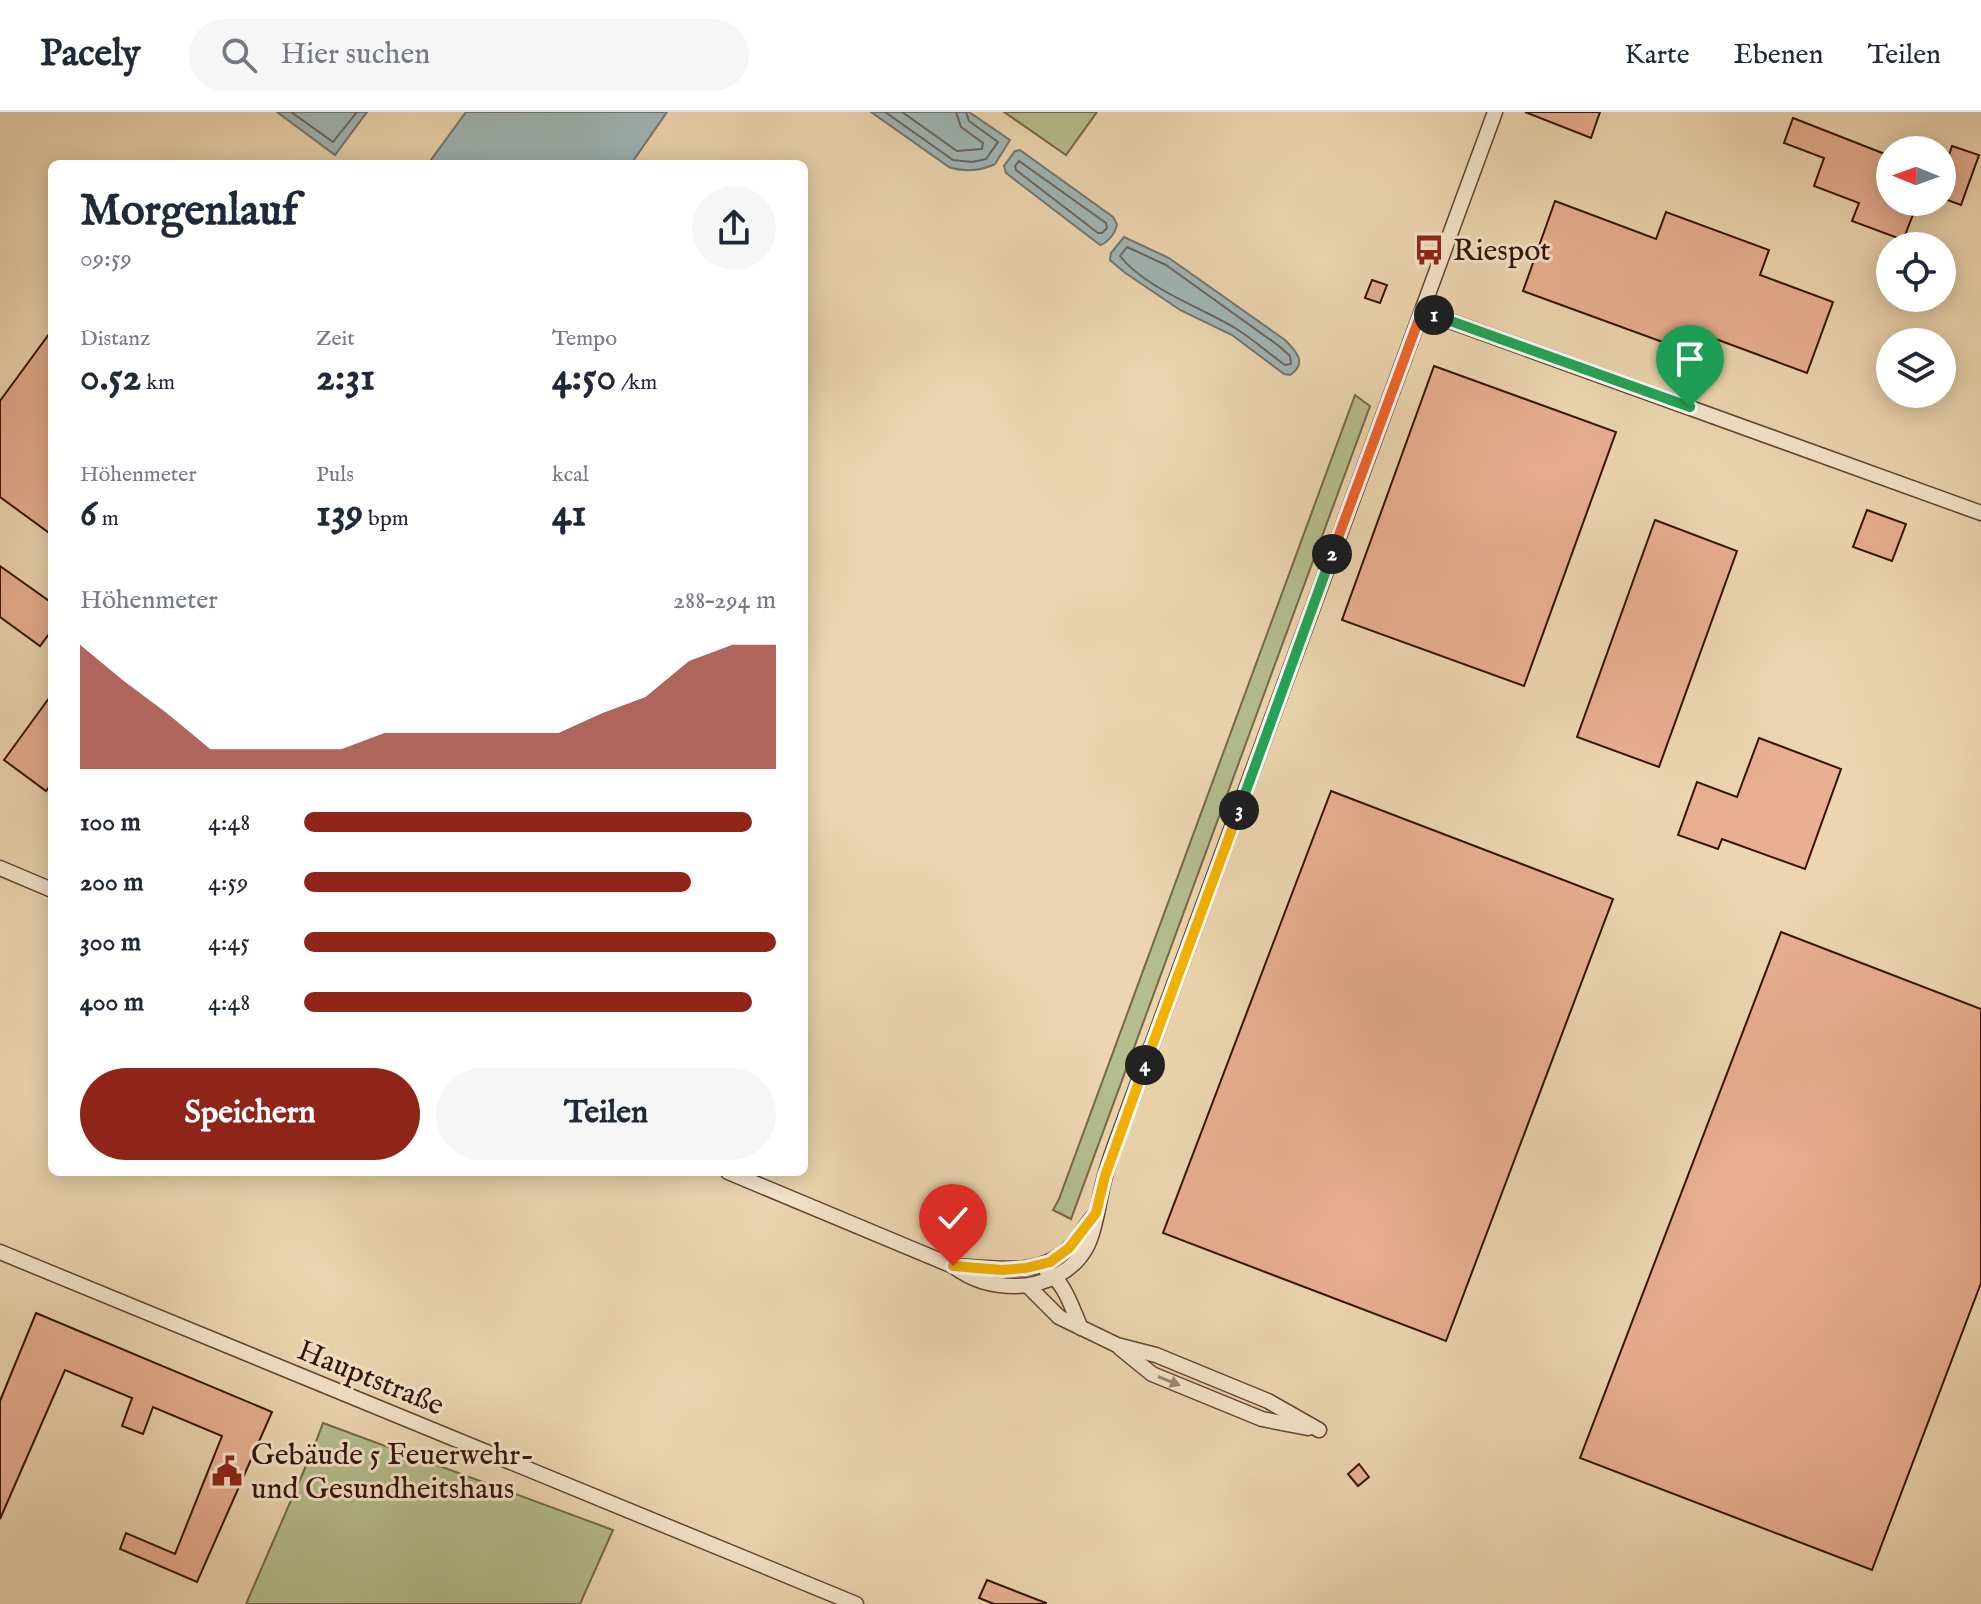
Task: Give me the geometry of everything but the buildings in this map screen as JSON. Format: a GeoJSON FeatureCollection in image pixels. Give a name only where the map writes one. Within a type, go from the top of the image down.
{"type":"FeatureCollection","features":[{"type":"Feature","properties":{"kind":"street"},"geometry":{"type":"LineString","coordinates":[[738,1176],[953,1266],[971,1279],[1000,1286],[1028,1286],[1055,1276],[1075,1265],[1084,1253],[1090,1242],[1105,1176],[1119,1136],[1495,112]]}},
{"type":"Feature","properties":{"kind":"street"},"geometry":{"type":"LineString","coordinates":[[1422,311],[1981,513]]}},
{"type":"Feature","properties":{"kind":"street"},"geometry":{"type":"LineString","coordinates":[[0,868],[48,888]]}},
{"type":"Feature","properties":{"kind":"street"},"geometry":{"type":"LineString","coordinates":[[953,1266],[1002,1270],[1050,1262],[1069,1248],[1096,1213]]}},
{"type":"Feature","properties":{"kind":"street","name":"Hauptstraße"},"geometry":{"type":"LineString","coordinates":[[0,1252],[856,1604]]}},
{"type":"Feature","properties":{"kind":"street"},"geometry":{"type":"LineString","coordinates":[[1035,1266],[1055,1276],[1082,1328]]}},
{"type":"Feature","properties":{"kind":"street"},"geometry":{"type":"LineString","coordinates":[[1028,1286],[1059,1317],[1117,1345],[1152,1374],[1262,1419],[1319,1430]]}},
{"type":"Feature","properties":{"kind":"green space"},"geometry":{"type":"Polygon","coordinates":[[[1004,112],[1097,112],[1066,155],[1004,112]]]}},
{"type":"Feature","properties":{"kind":"green space"},"geometry":{"type":"Polygon","coordinates":[[[1355,395],[1370,406],[1071,1219],[1053,1210],[1355,395]]]}},
{"type":"Feature","properties":{"kind":"green space"},"geometry":{"type":"Polygon","coordinates":[[[323,1423],[613,1530],[580,1604],[246,1604],[323,1423]]]}},
{"type":"Feature","properties":{"kind":"water"},"geometry":{"type":"Polygon","coordinates":[[[277,112],[367,112],[335,155],[277,112]]]}},
{"type":"Feature","properties":{"kind":"water"},"geometry":{"type":"Polygon","coordinates":[[[466,112],[667,112],[634,160],[431,160],[466,112]]]}},
{"type":"Feature","properties":{"kind":"water"},"geometry":{"type":"Polygon","coordinates":[[[871,112],[969,112],[1010,140],[995,164],[978,169],[954,169],[871,112]]]}},
{"type":"Feature","properties":{"kind":"water"},"geometry":{"type":"Polygon","coordinates":[[[1020,150],[1113,217],[1117,224],[1109,240],[1100,245],[1006,173],[1004,166],[1015,151],[1020,150]]]}},
{"type":"Feature","properties":{"kind":"water"},"geometry":{"type":"Polygon","coordinates":[[[1124,237],[1169,258],[1285,340],[1298,357],[1295,371],[1290,375],[1284,374],[1232,335],[1180,310],[1124,272],[1110,260],[1111,253],[1124,237]]]}},
{"type":"Feature","properties":{"kind":"place","name":"Riespot"},"geometry":{"type":"Point","coordinates":[1429,250]}},
{"type":"Feature","properties":{"kind":"place","name":"Gebäude 5 Feuerwehr- und Gesundheitshaus"},"geometry":{"type":"Point","coordinates":[227,1471]}},
{"type":"Feature","properties":{"kind":"route"},"geometry":{"type":"LineString","coordinates":[[953,1266],[1002,1270],[1050,1262],[1069,1248],[1096,1213],[1128,1110],[1422,311],[1690,407]]}}]}
